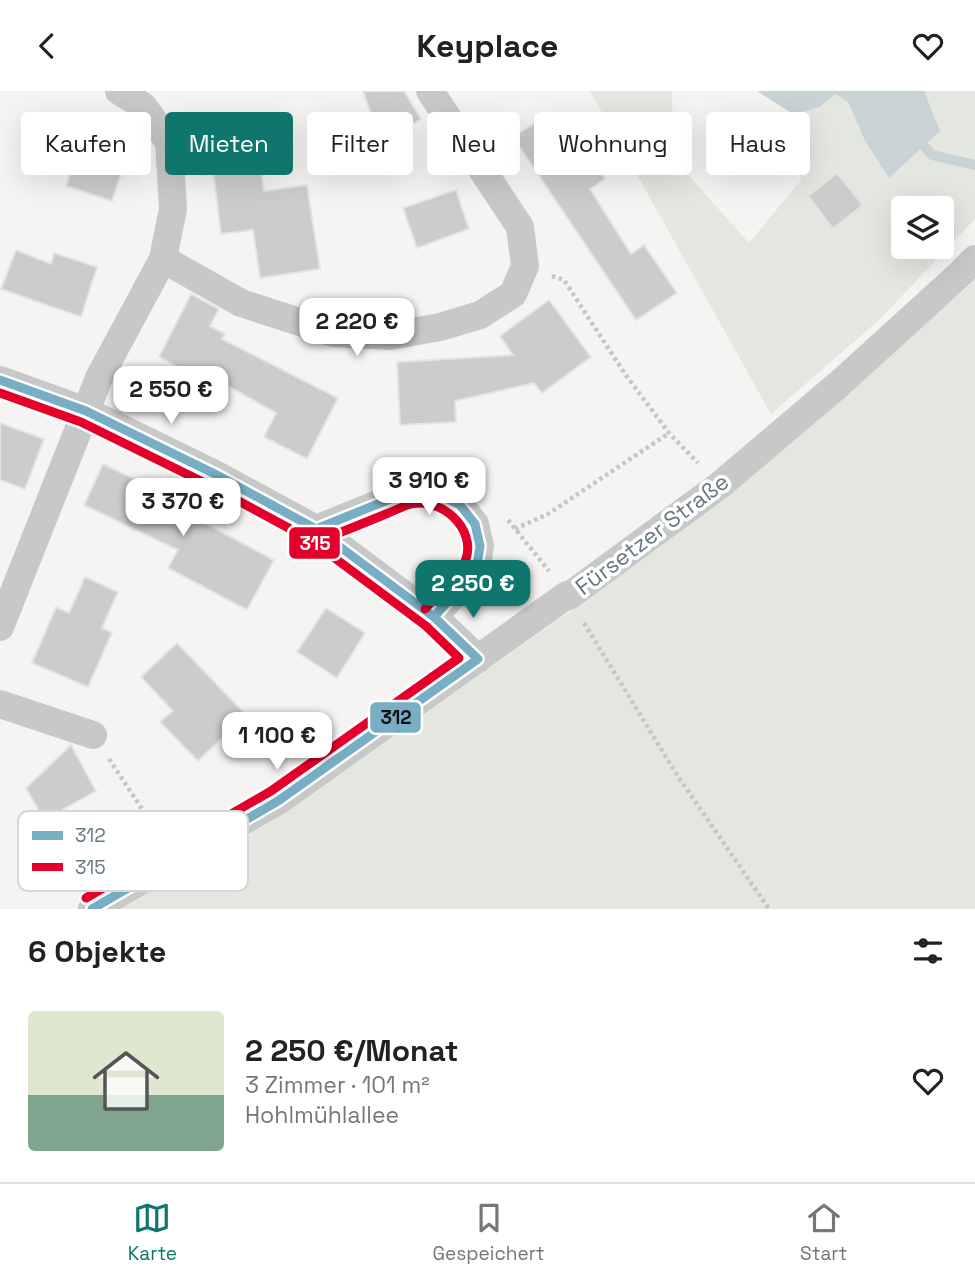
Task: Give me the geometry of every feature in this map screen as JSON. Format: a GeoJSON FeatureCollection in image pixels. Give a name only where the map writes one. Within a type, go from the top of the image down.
{"type":"FeatureCollection","features":[{"type":"Feature","properties":{"kind":"street"},"geometry":{"type":"LineString","coordinates":[[0,627],[99,378],[163,259],[173,209],[169,142],[143,106],[119,91]]}},
{"type":"Feature","properties":{"kind":"street"},"geometry":{"type":"LineString","coordinates":[[163,259],[241,303],[334,333],[390,335],[440,327],[480,315],[513,294],[525,266],[520,227],[429,91]]}},
{"type":"Feature","properties":{"kind":"street","name":"Fürsetzer Straße"},"geometry":{"type":"LineString","coordinates":[[248,818],[278,801],[720,485],[839,384],[975,259]]}},
{"type":"Feature","properties":{"kind":"street"},"geometry":{"type":"LineString","coordinates":[[0,380],[86,411],[215,474],[316,529],[434,617],[478,659]]}},
{"type":"Feature","properties":{"kind":"street"},"geometry":{"type":"LineString","coordinates":[[316,529],[410,491],[434,492],[460,505],[475,524],[480,546],[477,565],[434,617]]}},
{"type":"Feature","properties":{"kind":"street"},"geometry":{"type":"LineString","coordinates":[[0,704],[93,734]]}},
{"type":"Feature","properties":{"kind":"street","name":"Fürsetzer Straße"},"geometry":{"type":"LineString","coordinates":[[92,909],[123,891]]}},
{"type":"Feature","properties":{"kind":"path"},"geometry":{"type":"LineString","coordinates":[[525,266],[564,280],[625,374],[669,433],[720,485]]}},
{"type":"Feature","properties":{"kind":"path"},"geometry":{"type":"LineString","coordinates":[[515,529],[548,514],[669,433]]}},
{"type":"Feature","properties":{"kind":"path"},"geometry":{"type":"LineString","coordinates":[[500,510],[568,596],[677,775],[769,909]]}},
{"type":"Feature","properties":{"kind":"path"},"geometry":{"type":"LineString","coordinates":[[93,734],[144,811]]}},
{"type":"Feature","properties":{"kind":"shaded area"},"geometry":{"type":"Polygon","coordinates":[[[590,91],[672,91],[672,112],[602,112],[590,91]]]}},
{"type":"Feature","properties":{"kind":"shaded area"},"geometry":{"type":"Polygon","coordinates":[[[757,91],[924,91],[940,131],[889,178],[865,141],[848,102],[835,94],[820,107],[790,112],[757,91]]]}},
{"type":"Feature","properties":{"kind":"shaded area"},"geometry":{"type":"Polygon","coordinates":[[[924,91],[975,91],[975,219],[954,241],[954,196],[891,196],[891,259],[937,259],[880,319],[771,414],[637,175],[688,175],[749,243],[801,180],[800,175],[810,175],[810,112],[801,112],[820,107],[835,94],[848,102],[865,141],[889,178],[939,131],[924,91]]]}},
{"type":"Feature","properties":{"kind":"shaded area"},"geometry":{"type":"Polygon","coordinates":[[[975,279],[975,909],[118,909],[150,891],[248,891],[248,835],[588,599],[959,295],[975,279]]]}},
{"type":"Feature","properties":{"kind":"building"},"geometry":{"type":"Polygon","coordinates":[[[363,91],[404,91],[421,119],[413,124],[413,112],[370,112],[363,91]]]}},
{"type":"Feature","properties":{"kind":"building"},"geometry":{"type":"Polygon","coordinates":[[[534,124],[534,168],[520,147],[520,133],[534,124]]]}},
{"type":"Feature","properties":{"kind":"building"},"geometry":{"type":"Polygon","coordinates":[[[837,173],[863,205],[833,229],[808,196],[837,173]]]}},
{"type":"Feature","properties":{"kind":"building"},"geometry":{"type":"Polygon","coordinates":[[[70,175],[121,175],[112,201],[66,186],[70,175]]]}},
{"type":"Feature","properties":{"kind":"building"},"geometry":{"type":"Polygon","coordinates":[[[214,175],[262,175],[264,191],[307,185],[320,269],[260,278],[253,230],[221,234],[214,175]]]}},
{"type":"Feature","properties":{"kind":"building"},"geometry":{"type":"Polygon","coordinates":[[[539,175],[602,175],[605,179],[590,189],[631,254],[644,245],[677,293],[636,320],[539,175]]]}},
{"type":"Feature","properties":{"kind":"building"},"geometry":{"type":"Polygon","coordinates":[[[456,190],[469,229],[417,248],[403,208],[456,190]]]}},
{"type":"Feature","properties":{"kind":"building"},"geometry":{"type":"Polygon","coordinates":[[[16,250],[51,264],[54,253],[97,267],[81,317],[1,289],[16,250]]]}},
{"type":"Feature","properties":{"kind":"building"},"geometry":{"type":"Polygon","coordinates":[[[191,294],[219,309],[210,326],[225,334],[222,339],[338,398],[307,459],[264,437],[276,413],[205,373],[202,380],[159,357],[191,294]]]}},
{"type":"Feature","properties":{"kind":"building"},"geometry":{"type":"Polygon","coordinates":[[[549,300],[591,357],[542,393],[534,383],[455,401],[456,422],[400,425],[397,362],[513,355],[500,336],[549,300]]]}},
{"type":"Feature","properties":{"kind":"building"},"geometry":{"type":"Polygon","coordinates":[[[0,423],[44,439],[25,489],[0,480],[0,423]]]}},
{"type":"Feature","properties":{"kind":"building"},"geometry":{"type":"Polygon","coordinates":[[[103,464],[155,489],[152,495],[274,560],[247,610],[168,568],[178,550],[84,505],[103,464]]]}},
{"type":"Feature","properties":{"kind":"building"},"geometry":{"type":"Polygon","coordinates":[[[85,577],[118,592],[102,628],[112,633],[88,687],[32,663],[56,607],[69,613],[85,577]]]}},
{"type":"Feature","properties":{"kind":"building"},"geometry":{"type":"Polygon","coordinates":[[[326,608],[365,633],[337,678],[297,652],[326,608]]]}},
{"type":"Feature","properties":{"kind":"building"},"geometry":{"type":"Polygon","coordinates":[[[177,643],[246,715],[198,761],[160,722],[173,711],[141,677],[177,643]]]}},
{"type":"Feature","properties":{"kind":"building"},"geometry":{"type":"Polygon","coordinates":[[[71,745],[96,791],[60,811],[39,811],[26,788],[71,745]]]}},
{"type":"Feature","properties":{"kind":"waterway"},"geometry":{"type":"LineString","coordinates":[[924,146],[932,155],[975,165]]}},
{"type":"Feature","properties":{"kind":"transit line","name":"312"},"geometry":{"type":"LineString","coordinates":[[0,380],[86,411],[215,474],[316,529],[434,617],[478,659],[278,801],[248,818]]}},
{"type":"Feature","properties":{"kind":"transit line","name":"315"},"geometry":{"type":"LineString","coordinates":[[0,393],[81,422],[209,485],[309,539],[426,626],[459,658],[271,791],[236,811]]}},
{"type":"Feature","properties":{"kind":"transit line","name":"312"},"geometry":{"type":"LineString","coordinates":[[316,529],[410,491],[434,492],[460,505],[475,524],[480,546],[477,565],[434,617]]}},
{"type":"Feature","properties":{"kind":"transit line","name":"315"},"geometry":{"type":"LineString","coordinates":[[321,540],[411,504],[434,505],[444,510],[454,517],[466,536],[466,559],[425,609]]}},
{"type":"Feature","properties":{"kind":"transit line","name":"315"},"geometry":{"type":"LineString","coordinates":[[86,898],[98,891]]}},
{"type":"Feature","properties":{"kind":"transit line","name":"312"},"geometry":{"type":"LineString","coordinates":[[92,909],[123,891]]}}]}
